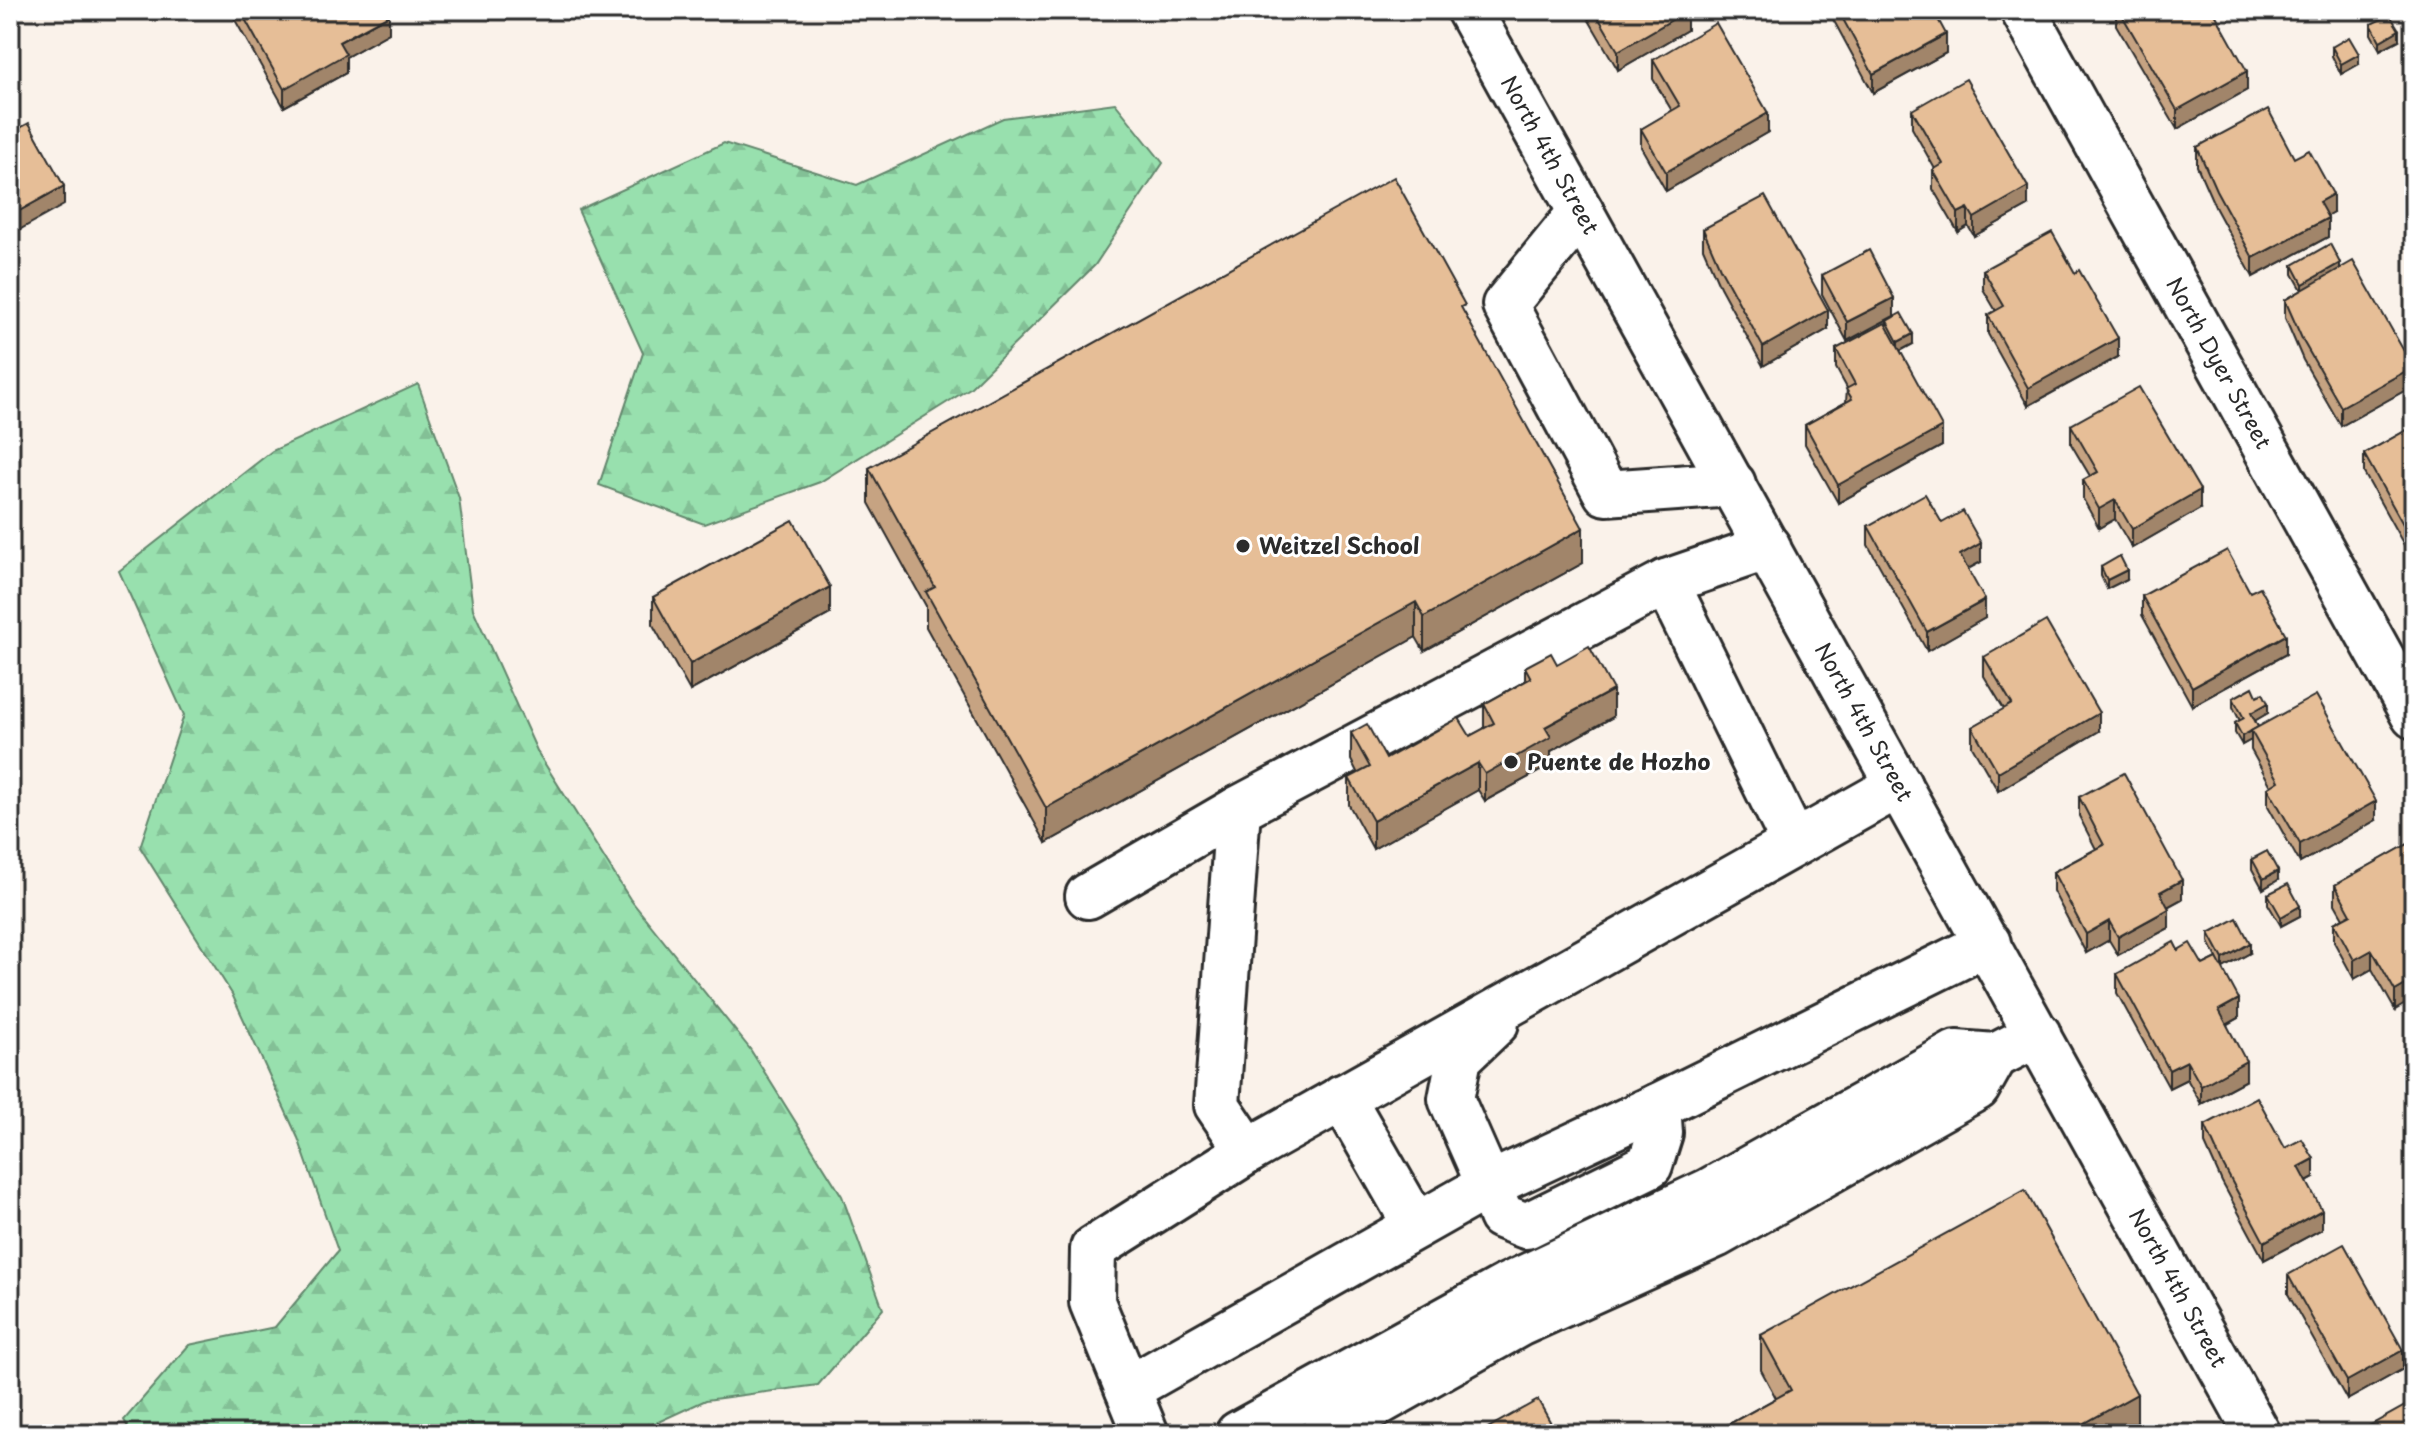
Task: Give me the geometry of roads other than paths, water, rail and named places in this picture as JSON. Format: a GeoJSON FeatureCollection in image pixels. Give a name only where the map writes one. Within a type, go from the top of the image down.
{"type":"FeatureCollection","features":[{"type":"Feature","properties":{"kind":"street","name":"North 4th Street"},"geometry":{"type":"LineString","coordinates":[[1469,10],[2258,1434]]}},
{"type":"Feature","properties":{"kind":"street","name":"North Dyer Street"},"geometry":{"type":"LineString","coordinates":[[2023,10],[2414,716]]}},
{"type":"Feature","properties":{"kind":"street"},"geometry":{"type":"LineString","coordinates":[[1581,212],[1505,305],[1606,493],[1733,484]]}},
{"type":"Feature","properties":{"kind":"street"},"geometry":{"type":"LineString","coordinates":[[1088,896],[1238,809],[1666,582],[1768,547]]}},
{"type":"Feature","properties":{"kind":"street"},"geometry":{"type":"LineString","coordinates":[[1666,582],[1794,843]]}},
{"type":"Feature","properties":{"kind":"street"},"geometry":{"type":"LineString","coordinates":[[1146,1434],[1092,1302],[1093,1249],[1248,1151],[1899,785]]}},
{"type":"Feature","properties":{"kind":"street"},"geometry":{"type":"LineString","coordinates":[[1238,809],[1217,1105],[1248,1151]]}},
{"type":"Feature","properties":{"kind":"street"},"geometry":{"type":"LineString","coordinates":[[1527,994],[1459,1058],[1451,1099],[1501,1216],[1526,1226],[1650,1165],[1660,1133],[1658,1106],[1988,943]]}},
{"type":"Feature","properties":{"kind":"street"},"geometry":{"type":"LineString","coordinates":[[1238,1434],[1507,1286],[1709,1191],[1956,1053],[1995,1056],[2038,1034]]}},
{"type":"Feature","properties":{"kind":"street"},"geometry":{"type":"LineString","coordinates":[[1323,1434],[1519,1324],[1716,1235],[1977,1088],[1995,1056]]}},
{"type":"Feature","properties":{"kind":"street"},"geometry":{"type":"LineString","coordinates":[[1342,1097],[1416,1226]]}},
{"type":"Feature","properties":{"kind":"street"},"geometry":{"type":"LineString","coordinates":[[1128,1389],[1489,1185]]}},
{"type":"Feature","properties":{"kind":"place","name":"Weitzel School"},"geometry":{"type":"Point","coordinates":[1243,546]}},
{"type":"Feature","properties":{"kind":"place","name":"Puente de Hozho"},"geometry":{"type":"Point","coordinates":[1511,762]}}]}
